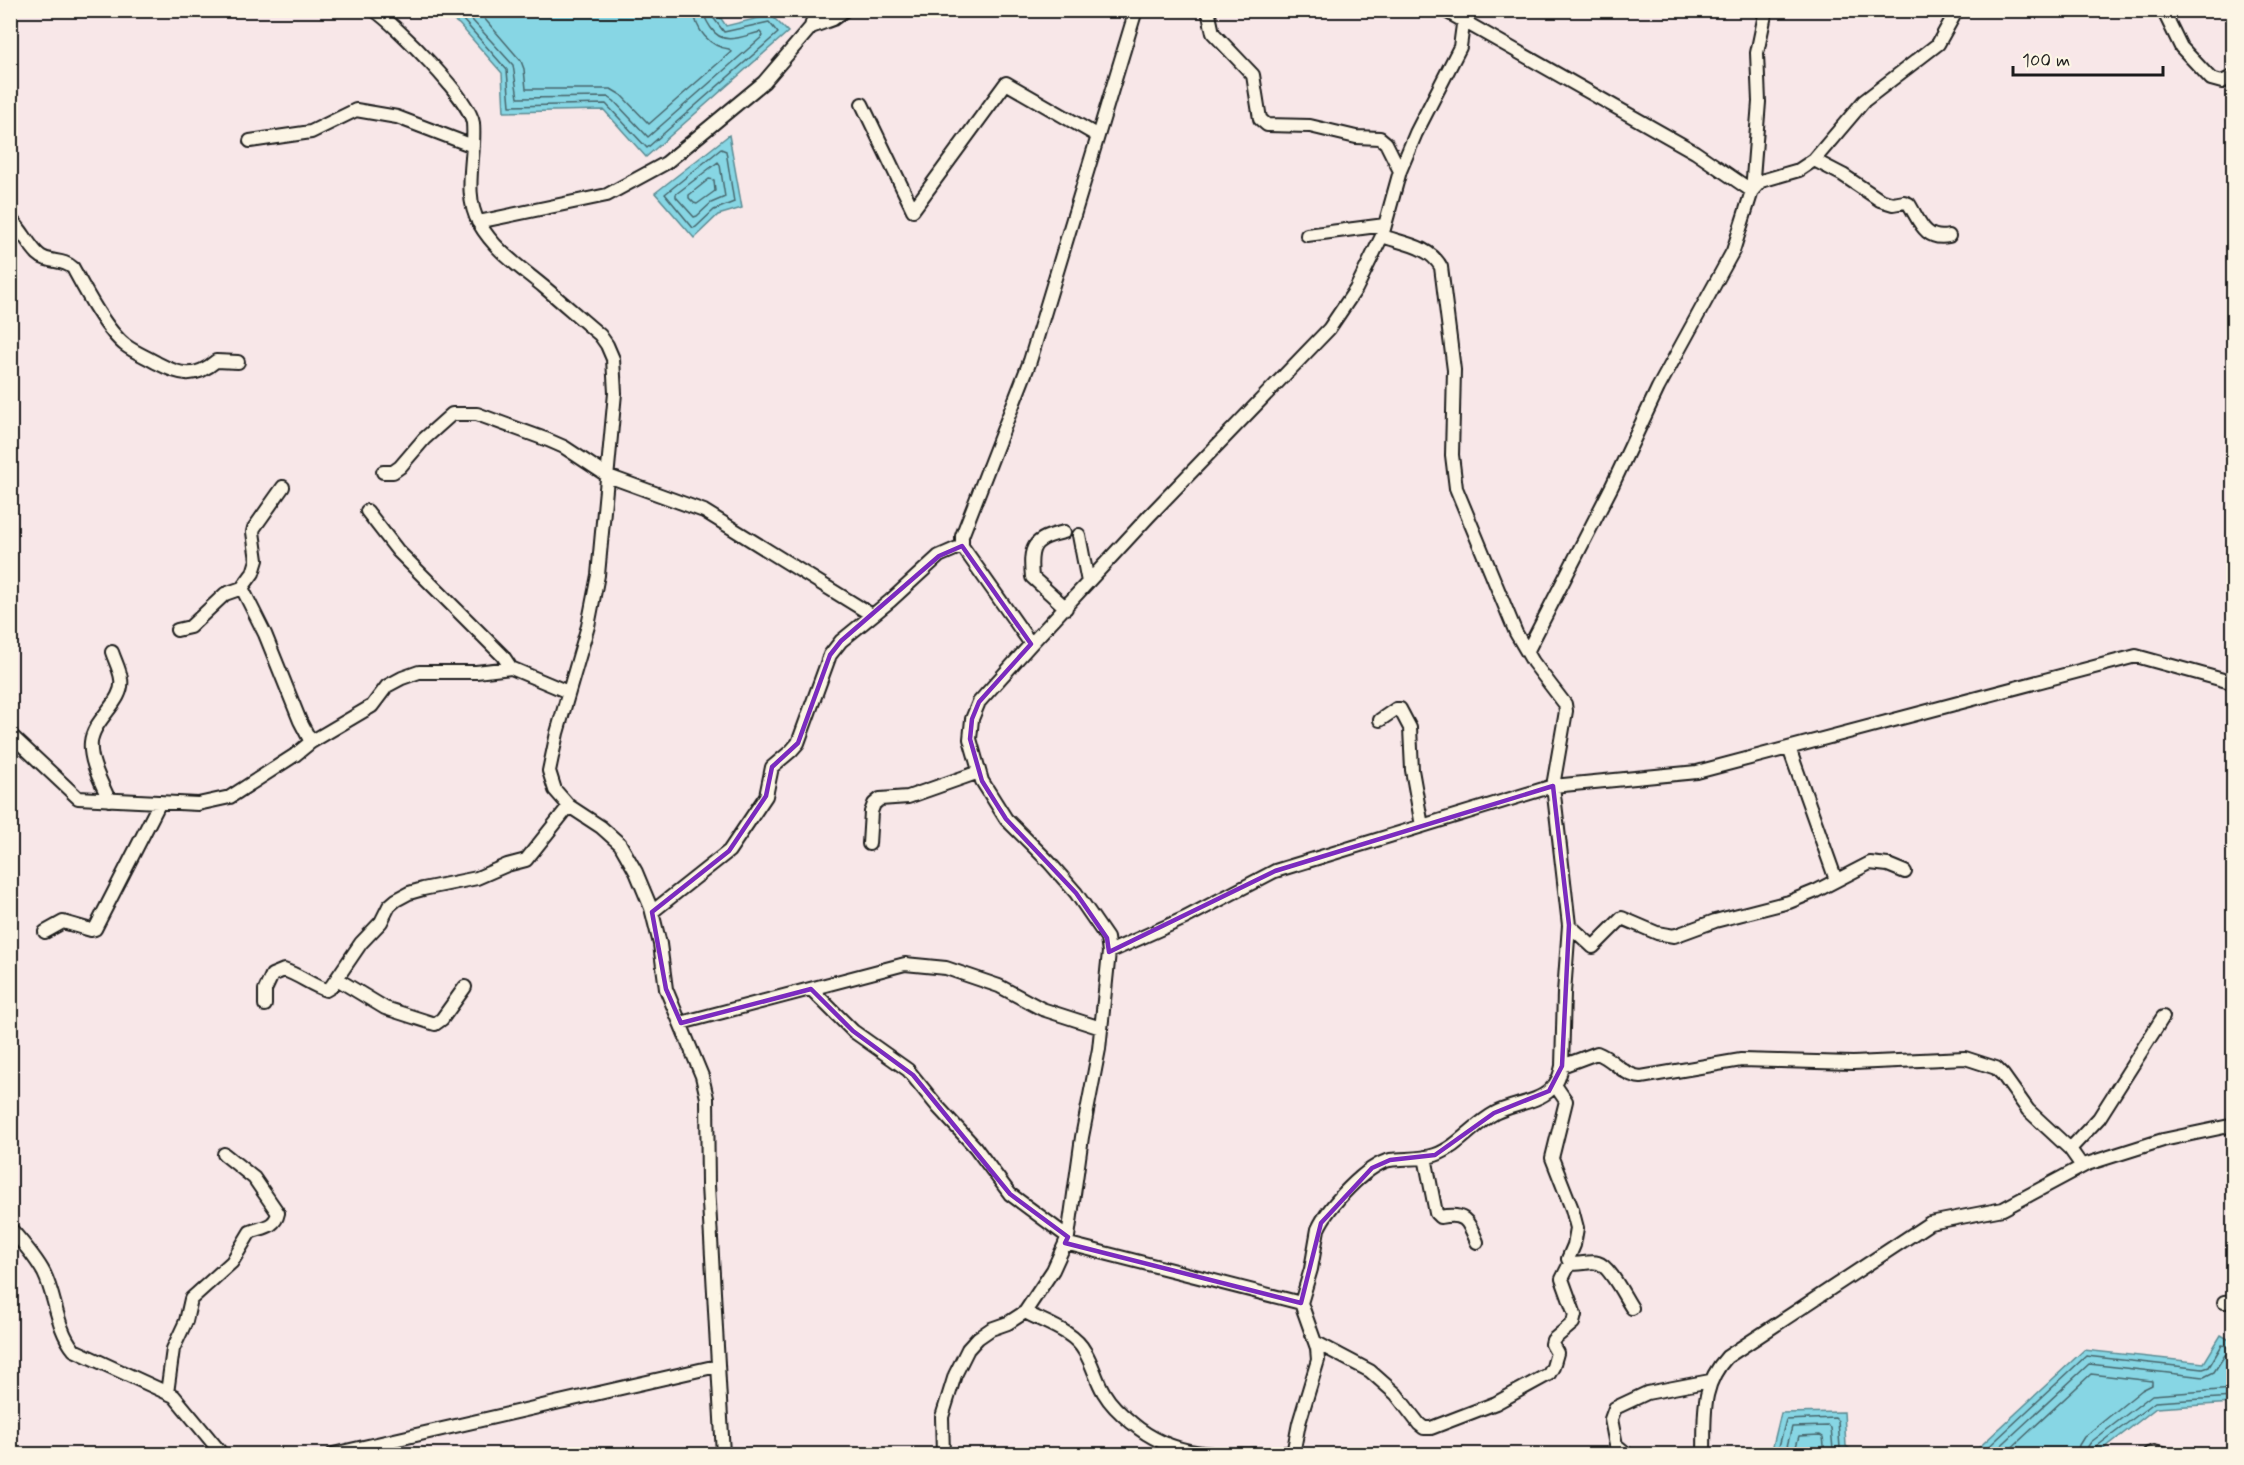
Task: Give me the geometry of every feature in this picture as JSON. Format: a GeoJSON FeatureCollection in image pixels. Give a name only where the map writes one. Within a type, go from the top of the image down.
{"type":"FeatureCollection","features":[{"type":"Feature","properties":{"kind":"street"},"geometry":{"type":"LineString","coordinates":[[374,10],[412,42],[466,107],[472,120],[470,188],[478,222],[497,249],[600,334],[613,359],[615,393],[598,575],[588,626],[568,692],[549,771],[555,790],[569,806],[601,827],[620,844],[636,872],[652,912],[660,944],[666,989],[702,1076],[707,1098],[708,1185],[723,1455]]}},
{"type":"Feature","properties":{"kind":"street"},"geometry":{"type":"LineString","coordinates":[[478,222],[607,195],[666,163],[764,82],[811,27],[815,10]]}},
{"type":"Feature","properties":{"kind":"street"},"geometry":{"type":"LineString","coordinates":[[811,27],[833,19],[845,10]]}},
{"type":"Feature","properties":{"kind":"street"},"geometry":{"type":"LineString","coordinates":[[1031,644],[962,546],[962,536],[1030,361],[1136,10]]}},
{"type":"Feature","properties":{"kind":"street"},"geometry":{"type":"LineString","coordinates":[[1208,10],[1213,33],[1253,75],[1260,119],[1267,125],[1310,126],[1356,136],[1380,138],[1386,143],[1400,171]]}},
{"type":"Feature","properties":{"kind":"street"},"geometry":{"type":"LineString","coordinates":[[1444,10],[1464,16],[1695,152],[1752,191]]}},
{"type":"Feature","properties":{"kind":"street"},"geometry":{"type":"LineString","coordinates":[[1527,652],[1658,388],[1733,251],[1752,191],[1759,102],[1757,53],[1766,10]]}},
{"type":"Feature","properties":{"kind":"street"},"geometry":{"type":"LineString","coordinates":[[1752,191],[1761,181],[1798,170],[1814,160],[1864,101],[1938,44],[1957,10]]}},
{"type":"Feature","properties":{"kind":"street"},"geometry":{"type":"LineString","coordinates":[[2163,10],[2181,47],[2211,79],[2222,82],[2234,76]]}},
{"type":"Feature","properties":{"kind":"street"},"geometry":{"type":"LineString","coordinates":[[942,1455],[942,1417],[955,1375],[968,1349],[978,1338],[1025,1312],[1053,1270],[1067,1240],[1082,1137],[1099,1049],[1109,952],[1107,938],[1098,923],[1058,872],[1006,819],[982,782],[970,739],[972,719],[979,702],[1031,644],[1156,508],[1329,329],[1356,290],[1384,230],[1400,171],[1423,117],[1461,47],[1464,16]]}},
{"type":"Feature","properties":{"kind":"street"},"geometry":{"type":"LineString","coordinates":[[862,104],[913,210],[1006,83],[1098,136]]}},
{"type":"Feature","properties":{"kind":"street"},"geometry":{"type":"LineString","coordinates":[[250,141],[311,132],[356,110],[397,117],[473,146]]}},
{"type":"Feature","properties":{"kind":"street"},"geometry":{"type":"LineString","coordinates":[[1814,160],[1843,175],[1880,200],[1893,204],[1904,202],[1909,204],[1927,232],[1933,237],[1949,236]]}},
{"type":"Feature","properties":{"kind":"street"},"geometry":{"type":"LineString","coordinates":[[10,219],[38,254],[46,260],[68,262],[98,312],[124,344],[176,373],[199,372],[216,361],[238,362]]}},
{"type":"Feature","properties":{"kind":"street"},"geometry":{"type":"LineString","coordinates":[[1025,1312],[1076,1340],[1085,1351],[1104,1394],[1138,1428],[1158,1441],[1182,1451],[1204,1454],[1293,1454],[1301,1416],[1318,1360],[1315,1342],[1301,1303],[1313,1262],[1318,1228],[1336,1203],[1380,1163],[1425,1157],[1446,1150],[1494,1113],[1539,1097],[1556,1085],[1560,1078],[1569,925],[1553,786],[1566,711],[1565,704],[1516,633],[1456,488],[1452,455],[1454,370],[1441,267],[1437,260],[1422,249],[1384,230],[1307,235]]}},
{"type":"Feature","properties":{"kind":"street"},"geometry":{"type":"LineString","coordinates":[[383,472],[393,472],[400,467],[424,439],[452,414],[464,412],[477,414],[564,447],[608,476],[704,511],[872,615]]}},
{"type":"Feature","properties":{"kind":"street"},"geometry":{"type":"LineString","coordinates":[[177,630],[190,627],[225,594],[242,588],[253,573],[257,560],[254,528],[283,488]]}},
{"type":"Feature","properties":{"kind":"street"},"geometry":{"type":"LineString","coordinates":[[368,511],[398,551],[503,656],[511,668]]}},
{"type":"Feature","properties":{"kind":"street"},"geometry":{"type":"LineString","coordinates":[[1064,532],[1044,537],[1035,545],[1030,560],[1032,577],[1066,608]]}},
{"type":"Feature","properties":{"kind":"street"},"geometry":{"type":"LineString","coordinates":[[1079,535],[1088,582]]}},
{"type":"Feature","properties":{"kind":"street"},"geometry":{"type":"LineString","coordinates":[[652,912],[729,851],[766,796],[772,767],[798,743],[830,655],[841,641],[939,556],[962,546]]}},
{"type":"Feature","properties":{"kind":"street"},"geometry":{"type":"LineString","coordinates":[[242,588],[265,634],[300,721],[311,742]]}},
{"type":"Feature","properties":{"kind":"street"},"geometry":{"type":"LineString","coordinates":[[109,800],[95,768],[91,742],[94,730],[121,690],[122,680],[112,652]]}},
{"type":"Feature","properties":{"kind":"street"},"geometry":{"type":"LineString","coordinates":[[1109,952],[1172,924],[1275,871],[1553,786],[1697,772],[2136,656],[2234,683]]}},
{"type":"Feature","properties":{"kind":"street"},"geometry":{"type":"LineString","coordinates":[[10,734],[78,798],[198,804],[230,797],[311,742],[372,705],[387,686],[419,672],[476,672],[511,668],[568,692]]}},
{"type":"Feature","properties":{"kind":"street"},"geometry":{"type":"LineString","coordinates":[[1380,720],[1400,709],[1410,728],[1412,770],[1422,826]]}},
{"type":"Feature","properties":{"kind":"street"},"geometry":{"type":"LineString","coordinates":[[1789,748],[1836,880]]}},
{"type":"Feature","properties":{"kind":"street"},"geometry":{"type":"LineString","coordinates":[[869,844],[871,812],[874,804],[880,800],[908,797],[979,772]]}},
{"type":"Feature","properties":{"kind":"street"},"geometry":{"type":"LineString","coordinates":[[45,932],[63,922],[91,930],[95,929],[160,802]]}},
{"type":"Feature","properties":{"kind":"street"},"geometry":{"type":"LineString","coordinates":[[265,1005],[265,990],[272,975],[278,971],[284,970],[298,974],[326,990],[337,979],[360,943],[381,922],[389,906],[396,900],[409,893],[477,878],[507,865],[520,863],[531,855],[569,806]]}},
{"type":"Feature","properties":{"kind":"street"},"geometry":{"type":"LineString","coordinates":[[1569,925],[1593,947],[1622,918],[1657,933],[1674,936],[1726,918],[1789,902],[1816,891],[1870,863],[1888,865],[1905,872]]}},
{"type":"Feature","properties":{"kind":"street"},"geometry":{"type":"LineString","coordinates":[[681,1023],[905,964],[946,968],[999,986],[1042,1009],[1101,1028]]}},
{"type":"Feature","properties":{"kind":"street"},"geometry":{"type":"LineString","coordinates":[[337,979],[385,1008],[435,1024],[442,1019],[465,987]]}},
{"type":"Feature","properties":{"kind":"street"},"geometry":{"type":"LineString","coordinates":[[811,989],[853,1031],[908,1070],[975,1147],[1011,1194],[1067,1240],[1301,1303]]}},
{"type":"Feature","properties":{"kind":"street"},"geometry":{"type":"LineString","coordinates":[[2070,1149],[2099,1118],[2163,1017]]}},
{"type":"Feature","properties":{"kind":"street"},"geometry":{"type":"LineString","coordinates":[[1562,1066],[1598,1053],[1632,1077],[1641,1077],[1752,1059],[1853,1063],[1965,1058],[1996,1068],[2028,1110],[2070,1149],[2082,1166]]}},
{"type":"Feature","properties":{"kind":"street"},"geometry":{"type":"LineString","coordinates":[[1315,1342],[1370,1371],[1396,1394],[1424,1428],[1431,1428],[1496,1403],[1549,1374],[1557,1353],[1552,1344],[1574,1320],[1575,1315],[1562,1279],[1570,1263],[1568,1259],[1574,1245],[1577,1228],[1552,1158],[1566,1101],[1556,1085]]}},
{"type":"Feature","properties":{"kind":"street"},"geometry":{"type":"LineString","coordinates":[[1704,1455],[1707,1392],[1717,1367],[1727,1357],[1930,1222],[2003,1209],[2082,1166],[2163,1140],[2234,1125]]}},
{"type":"Feature","properties":{"kind":"street"},"geometry":{"type":"LineString","coordinates":[[167,1393],[173,1349],[186,1322],[191,1299],[232,1262],[250,1232],[270,1226],[276,1220],[278,1213],[254,1178],[224,1154]]}},
{"type":"Feature","properties":{"kind":"street"},"geometry":{"type":"LineString","coordinates":[[1425,1157],[1436,1213],[1440,1217],[1462,1217],[1468,1221],[1477,1242]]}},
{"type":"Feature","properties":{"kind":"street"},"geometry":{"type":"LineString","coordinates":[[10,1228],[24,1242],[44,1273],[62,1328],[74,1350],[167,1393],[180,1402],[222,1455]]}},
{"type":"Feature","properties":{"kind":"street"},"geometry":{"type":"LineString","coordinates":[[1570,1263],[1596,1262],[1605,1266],[1632,1308]]}},
{"type":"Feature","properties":{"kind":"street"},"geometry":{"type":"LineString","coordinates":[[333,1455],[717,1366]]}},
{"type":"Feature","properties":{"kind":"street"},"geometry":{"type":"LineString","coordinates":[[1627,1455],[1616,1446],[1611,1419],[1615,1408],[1647,1393],[1710,1381]]}},
{"type":"Feature","properties":{"kind":"street"},"geometry":{"type":"LineString","coordinates":[[2149,1455],[2154,1452],[2163,1455]]}},
{"type":"Feature","properties":{"kind":"highlighted area"},"geometry":{"type":"Polygon","coordinates":[[[962,546],[1031,644],[979,702],[972,719],[970,739],[982,781],[1006,819],[1076,893],[1107,938],[1109,952],[1275,871],[1553,786],[1569,925],[1562,1066],[1549,1091],[1494,1113],[1435,1155],[1390,1160],[1372,1168],[1321,1223],[1301,1303],[1065,1243],[1068,1237],[1010,1194],[913,1075],[853,1031],[811,989],[681,1023],[666,989],[652,912],[729,851],[766,796],[772,767],[798,743],[830,655],[841,641],[939,556],[962,546]]]}},
{"type":"Feature","properties":{"kind":"water"},"geometry":{"type":"Polygon","coordinates":[[[439,11],[716,11],[726,26],[771,15],[788,32],[646,157],[604,110],[504,112],[502,73],[459,24],[439,11]]]}},
{"type":"Feature","properties":{"kind":"water"},"geometry":{"type":"Polygon","coordinates":[[[729,135],[742,208],[718,215],[694,238],[655,193],[729,135]]]}},
{"type":"Feature","properties":{"kind":"water"},"geometry":{"type":"Polygon","coordinates":[[[2221,1335],[2233,1342],[2233,1403],[2156,1408],[2097,1454],[1972,1454],[2084,1350],[2204,1363],[2221,1335]]]}},
{"type":"Feature","properties":{"kind":"water"},"geometry":{"type":"Polygon","coordinates":[[[1844,1412],[1846,1446],[1858,1454],[1771,1454],[1781,1413],[1844,1412]]]}}]}
